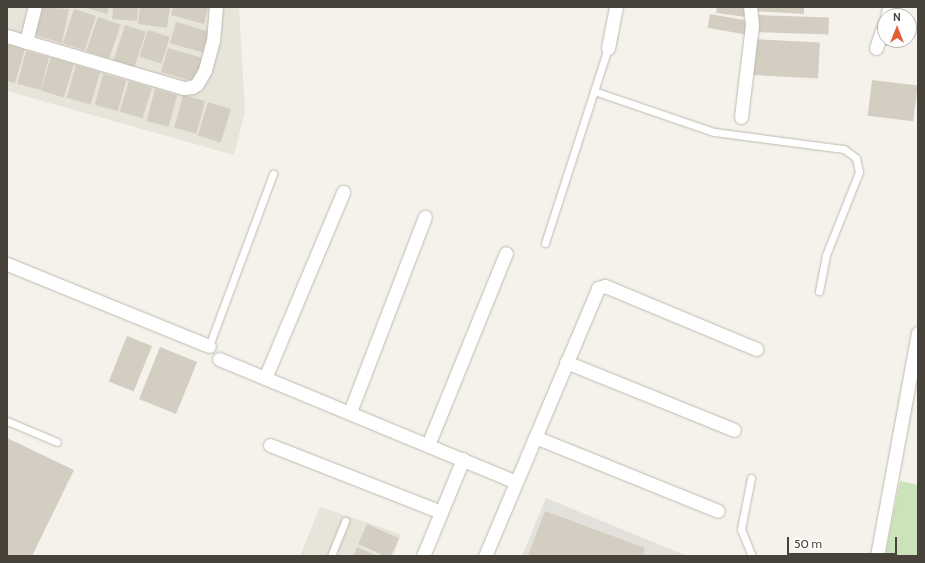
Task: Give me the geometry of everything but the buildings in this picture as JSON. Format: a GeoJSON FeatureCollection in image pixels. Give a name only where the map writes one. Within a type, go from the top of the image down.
{"type":"FeatureCollection","features":[{"type":"Feature","properties":{"kind":"street"},"geometry":{"type":"LineString","coordinates":[[26,42],[35,7]]}},
{"type":"Feature","properties":{"kind":"street"},"geometry":{"type":"LineString","coordinates":[[7,36],[184,88],[192,87],[197,84],[205,70],[212,41],[216,7]]}},
{"type":"Feature","properties":{"kind":"street"},"geometry":{"type":"LineString","coordinates":[[608,48],[616,7]]}},
{"type":"Feature","properties":{"kind":"street"},"geometry":{"type":"LineString","coordinates":[[741,117],[752,25],[750,7]]}},
{"type":"Feature","properties":{"kind":"street"},"geometry":{"type":"LineString","coordinates":[[265,378],[343,192]]}},
{"type":"Feature","properties":{"kind":"street"},"geometry":{"type":"LineString","coordinates":[[350,412],[425,217]]}},
{"type":"Feature","properties":{"kind":"street"},"geometry":{"type":"LineString","coordinates":[[428,445],[506,253]]}},
{"type":"Feature","properties":{"kind":"street"},"geometry":{"type":"LineString","coordinates":[[7,264],[209,346]]}},
{"type":"Feature","properties":{"kind":"street"},"geometry":{"type":"LineString","coordinates":[[485,556],[598,288],[601,286],[756,349]]}},
{"type":"Feature","properties":{"kind":"street"},"geometry":{"type":"LineString","coordinates":[[877,556],[918,333]]}},
{"type":"Feature","properties":{"kind":"street"},"geometry":{"type":"LineString","coordinates":[[219,359],[516,482]]}},
{"type":"Feature","properties":{"kind":"street"},"geometry":{"type":"LineString","coordinates":[[566,362],[734,430]]}},
{"type":"Feature","properties":{"kind":"street"},"geometry":{"type":"LineString","coordinates":[[535,437],[718,511]]}},
{"type":"Feature","properties":{"kind":"street"},"geometry":{"type":"LineString","coordinates":[[270,445],[441,512]]}},
{"type":"Feature","properties":{"kind":"street"},"geometry":{"type":"LineString","coordinates":[[422,556],[463,459]]}},
{"type":"Feature","properties":{"kind":"lane"},"geometry":{"type":"LineString","coordinates":[[545,242],[608,48]]}},
{"type":"Feature","properties":{"kind":"lane"},"geometry":{"type":"LineString","coordinates":[[594,91],[714,132],[844,149],[856,158],[859,172],[826,254],[819,291]]}},
{"type":"Feature","properties":{"kind":"lane"},"geometry":{"type":"LineString","coordinates":[[209,346],[273,174]]}},
{"type":"Feature","properties":{"kind":"lane"},"geometry":{"type":"LineString","coordinates":[[7,421],[57,442]]}},
{"type":"Feature","properties":{"kind":"lane"},"geometry":{"type":"LineString","coordinates":[[751,478],[741,529],[752,556]]}},
{"type":"Feature","properties":{"kind":"lane"},"geometry":{"type":"LineString","coordinates":[[331,556],[345,522]]}},
{"type":"Feature","properties":{"kind":"shaded area"},"geometry":{"type":"Polygon","coordinates":[[[7,7],[239,7],[245,111],[234,155],[7,91],[7,7]]]}},
{"type":"Feature","properties":{"kind":"shaded area"},"geometry":{"type":"Polygon","coordinates":[[[546,498],[687,556],[522,556],[546,498]]]}},
{"type":"Feature","properties":{"kind":"shaded area"},"geometry":{"type":"Polygon","coordinates":[[[320,507],[401,534],[393,556],[300,556],[320,507]]]}},
{"type":"Feature","properties":{"kind":"green space"},"geometry":{"type":"Polygon","coordinates":[[[900,481],[918,485],[918,556],[885,556],[900,481]]]}}]}
